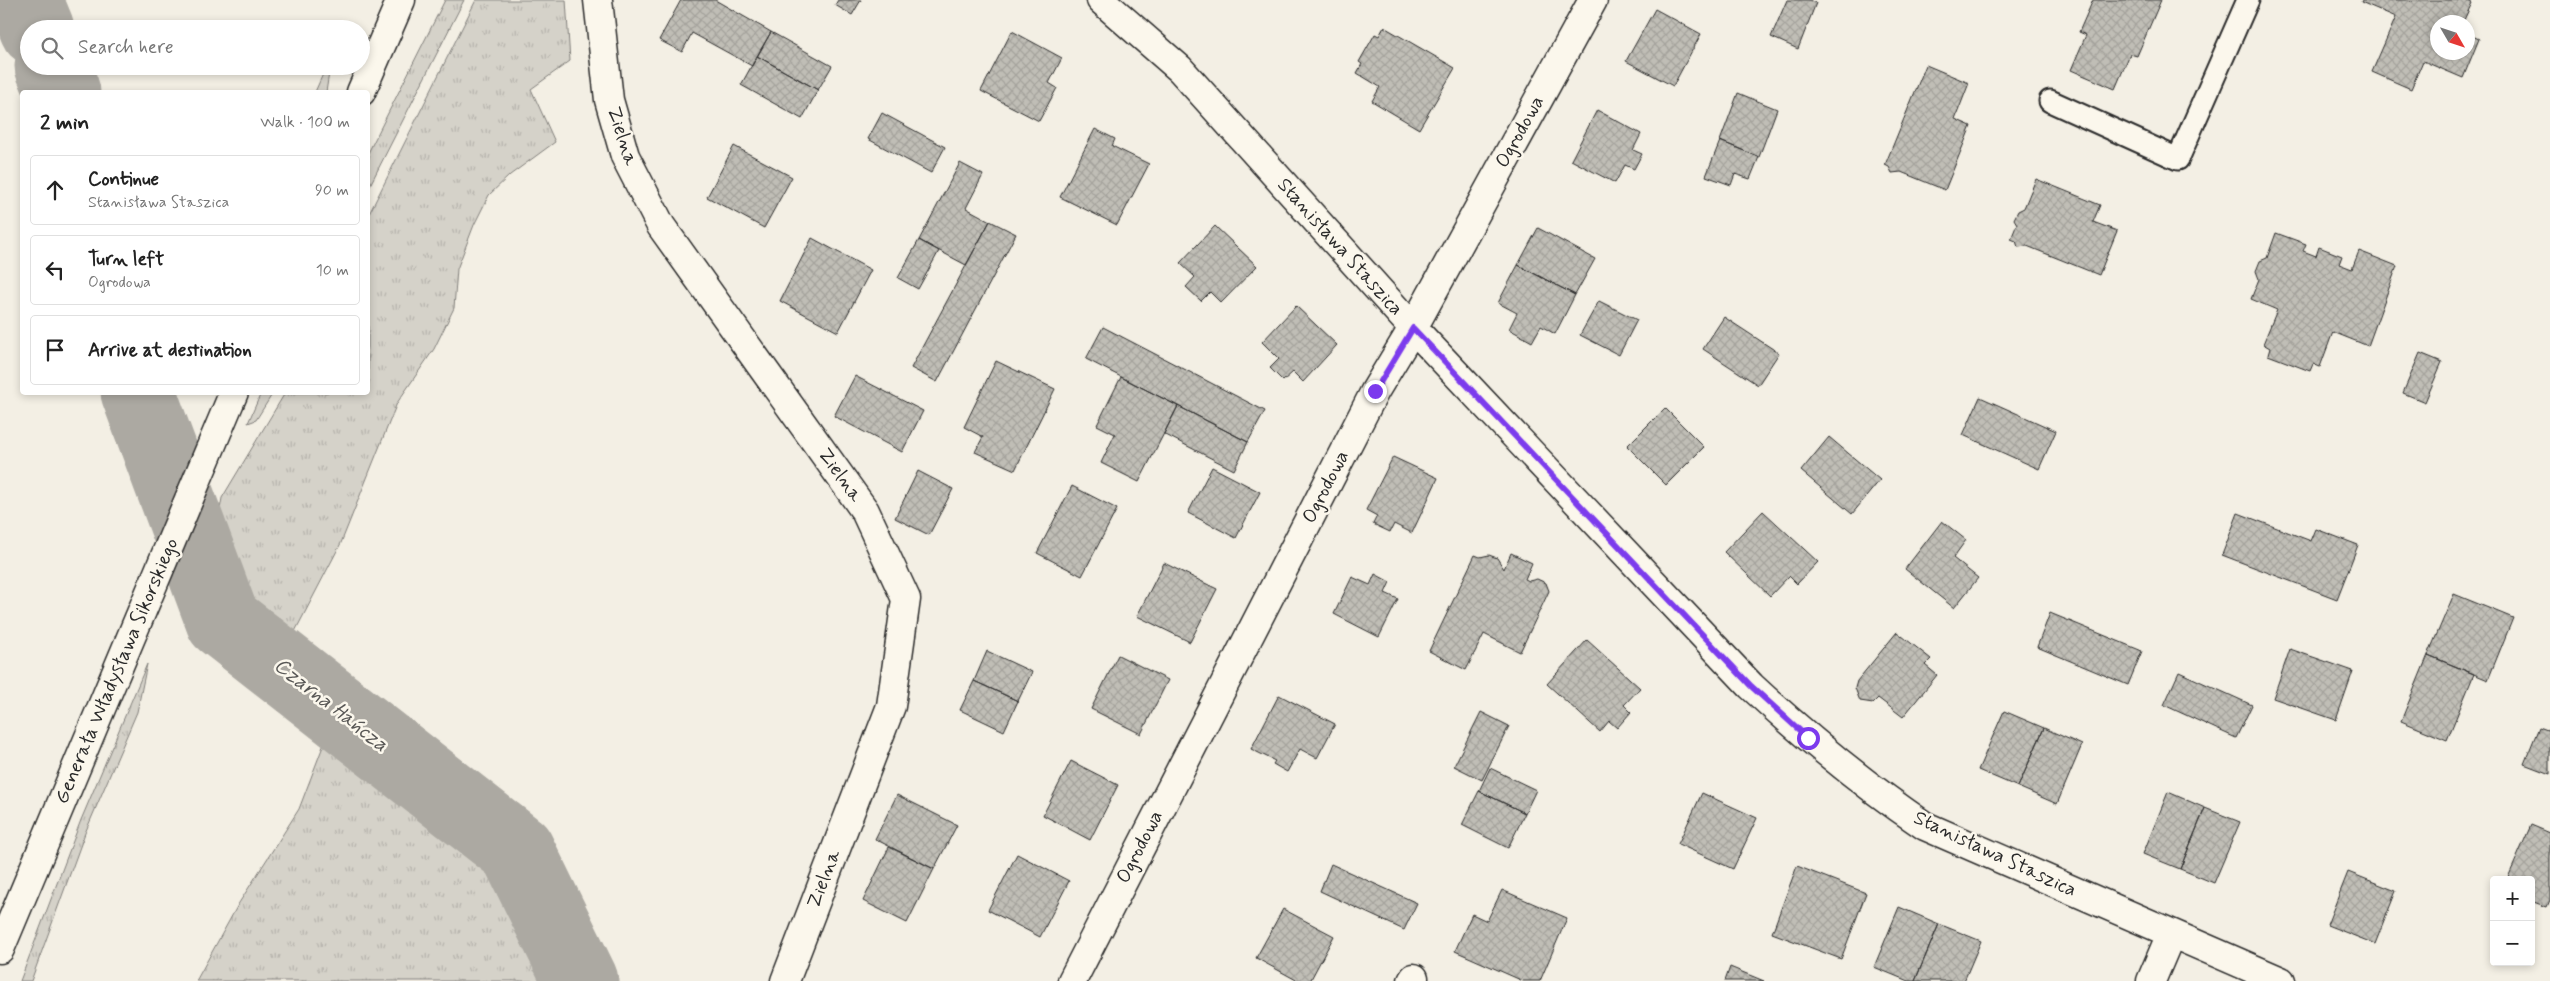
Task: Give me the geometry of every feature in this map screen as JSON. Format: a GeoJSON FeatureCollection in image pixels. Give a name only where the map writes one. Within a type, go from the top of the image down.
{"type":"FeatureCollection","features":[{"type":"Feature","properties":{"kind":"street"},"geometry":{"type":"LineString","coordinates":[[370,71],[401,0]]}},
{"type":"Feature","properties":{"kind":"street","name":"Zielna"},"geometry":{"type":"LineString","coordinates":[[598,0],[609,100],[625,156],[662,226],[865,511],[906,599],[891,706],[785,981]]}},
{"type":"Feature","properties":{"kind":"street","name":"Stanisława Staszica"},"geometry":{"type":"LineString","coordinates":[[1101,0],[1180,69],[1413,328],[1751,686],[1808,738],[1872,790],[1925,826],[2281,981]]}},
{"type":"Feature","properties":{"kind":"street","name":"Ogrodowa"},"geometry":{"type":"LineString","coordinates":[[1072,981],[1375,391],[1413,328],[1593,0]]}},
{"type":"Feature","properties":{"kind":"street"},"geometry":{"type":"LineString","coordinates":[[362,90],[368,75]]}},
{"type":"Feature","properties":{"kind":"street","name":"Generała Władysława Sikorskiego"},"geometry":{"type":"LineString","coordinates":[[0,949],[233,395]]}},
{"type":"Feature","properties":{"kind":"street"},"geometry":{"type":"LineString","coordinates":[[2151,981],[2172,934]]}},
{"type":"Feature","properties":{"kind":"lane"},"geometry":{"type":"LineString","coordinates":[[2050,101],[2178,159],[2248,0]]}},
{"type":"Feature","properties":{"kind":"green space"},"geometry":{"type":"Polygon","coordinates":[[[445,0],[464,0],[370,185],[370,149],[445,0]]]}},
{"type":"Feature","properties":{"kind":"green space"},"geometry":{"type":"Polygon","coordinates":[[[476,0],[566,0],[570,61],[531,89],[555,142],[510,175],[489,195],[474,225],[457,269],[454,308],[434,349],[397,403],[341,543],[289,643],[259,626],[241,602],[217,561],[214,545],[222,498],[284,395],[370,395],[370,212],[476,0]]]}},
{"type":"Feature","properties":{"kind":"green space"},"geometry":{"type":"Polygon","coordinates":[[[323,75],[329,75],[326,90],[316,90],[323,75]]]}},
{"type":"Feature","properties":{"kind":"green space"},"geometry":{"type":"Polygon","coordinates":[[[260,395],[272,395],[256,420],[248,423],[260,395]]]}},
{"type":"Feature","properties":{"kind":"green space"},"geometry":{"type":"Polygon","coordinates":[[[147,664],[137,712],[85,833],[31,981],[20,981],[81,820],[147,664]]]}},
{"type":"Feature","properties":{"kind":"green space"},"geometry":{"type":"Polygon","coordinates":[[[325,741],[339,746],[424,796],[490,847],[512,887],[551,981],[196,981],[239,903],[299,809],[325,741]]]}},
{"type":"Feature","properties":{"kind":"building"},"geometry":{"type":"Polygon","coordinates":[[[681,0],[715,0],[771,32],[752,66],[692,33],[682,52],[659,40],[681,0]]]}},
{"type":"Feature","properties":{"kind":"building"},"geometry":{"type":"Polygon","coordinates":[[[838,0],[861,0],[852,15],[835,5],[838,0]]]}},
{"type":"Feature","properties":{"kind":"building"},"geometry":{"type":"Polygon","coordinates":[[[1787,0],[1809,0],[1816,3],[1798,49],[1771,37],[1787,0]]]}},
{"type":"Feature","properties":{"kind":"building"},"geometry":{"type":"Polygon","coordinates":[[[2093,0],[2161,0],[2137,56],[2130,54],[2115,89],[2071,70],[2086,35],[2079,32],[2093,0]]]}},
{"type":"Feature","properties":{"kind":"building"},"geometry":{"type":"Polygon","coordinates":[[[2362,0],[2465,0],[2472,3],[2466,15],[2430,15],[2430,60],[2470,60],[2463,78],[2423,61],[2411,89],[2372,72],[2396,17],[2361,2],[2362,0]]]}},
{"type":"Feature","properties":{"kind":"building"},"geometry":{"type":"Polygon","coordinates":[[[1655,9],[1701,34],[1673,86],[1626,61],[1655,9]]]}},
{"type":"Feature","properties":{"kind":"building"},"geometry":{"type":"Polygon","coordinates":[[[1384,27],[1455,68],[1419,129],[1372,101],[1380,87],[1357,73],[1362,64],[1359,62],[1375,34],[1379,36],[1384,27]]]}},
{"type":"Feature","properties":{"kind":"building"},"geometry":{"type":"Polygon","coordinates":[[[1012,31],[1062,58],[1049,83],[1057,88],[1039,121],[981,91],[1012,31]]]}},
{"type":"Feature","properties":{"kind":"building"},"geometry":{"type":"Polygon","coordinates":[[[771,32],[832,66],[818,90],[757,56],[771,32]]]}},
{"type":"Feature","properties":{"kind":"building"},"geometry":{"type":"Polygon","coordinates":[[[2475,37],[2479,39],[2475,49],[2475,37]]]}},
{"type":"Feature","properties":{"kind":"building"},"geometry":{"type":"Polygon","coordinates":[[[757,56],[818,90],[802,119],[741,85],[757,56]]]}},
{"type":"Feature","properties":{"kind":"building"},"geometry":{"type":"Polygon","coordinates":[[[1926,65],[1969,83],[1955,119],[1971,126],[1945,190],[1901,172],[1892,173],[1889,167],[1885,165],[1926,65]]]}},
{"type":"Feature","properties":{"kind":"building"},"geometry":{"type":"Polygon","coordinates":[[[1738,93],[1777,109],[1759,157],[1720,141],[1738,93]]]}},
{"type":"Feature","properties":{"kind":"building"},"geometry":{"type":"Polygon","coordinates":[[[1597,110],[1641,134],[1633,150],[1642,154],[1634,169],[1625,165],[1615,183],[1571,160],[1597,110]]]}},
{"type":"Feature","properties":{"kind":"building"},"geometry":{"type":"Polygon","coordinates":[[[882,113],[945,147],[931,173],[868,139],[882,113]]]}},
{"type":"Feature","properties":{"kind":"building"},"geometry":{"type":"Polygon","coordinates":[[[1095,129],[1115,139],[1112,146],[1149,164],[1117,225],[1060,197],[1095,129]]]}},
{"type":"Feature","properties":{"kind":"building"},"geometry":{"type":"Polygon","coordinates":[[[1720,141],[1759,157],[1750,179],[1735,174],[1731,185],[1706,176],[1720,141]]]}},
{"type":"Feature","properties":{"kind":"building"},"geometry":{"type":"Polygon","coordinates":[[[734,146],[792,177],[764,228],[707,197],[734,146]]]}},
{"type":"Feature","properties":{"kind":"building"},"geometry":{"type":"Polygon","coordinates":[[[960,163],[983,175],[966,208],[990,221],[966,265],[919,240],[960,163]]]}},
{"type":"Feature","properties":{"kind":"building"},"geometry":{"type":"Polygon","coordinates":[[[2036,179],[2100,205],[2093,222],[2117,231],[2099,275],[2027,246],[2018,247],[2016,241],[2011,239],[2017,224],[2014,219],[2018,211],[2024,208],[2036,179]]]}},
{"type":"Feature","properties":{"kind":"building"},"geometry":{"type":"Polygon","coordinates":[[[990,221],[1016,234],[937,382],[911,368],[990,221]]]}},
{"type":"Feature","properties":{"kind":"building"},"geometry":{"type":"Polygon","coordinates":[[[1215,226],[1257,266],[1221,303],[1210,292],[1201,301],[1186,287],[1195,277],[1180,263],[1215,226]]]}},
{"type":"Feature","properties":{"kind":"building"},"geometry":{"type":"Polygon","coordinates":[[[1538,228],[1595,259],[1575,295],[1518,265],[1538,228]]]}},
{"type":"Feature","properties":{"kind":"building"},"geometry":{"type":"Polygon","coordinates":[[[2276,233],[2306,244],[2303,251],[2316,256],[2319,247],[2342,256],[2339,264],[2352,269],[2359,251],[2397,266],[2368,346],[2333,332],[2320,367],[2313,364],[2310,371],[2268,355],[2270,348],[2263,344],[2277,310],[2251,299],[2259,279],[2256,271],[2260,261],[2267,258],[2276,233]]]}},
{"type":"Feature","properties":{"kind":"building"},"geometry":{"type":"Polygon","coordinates":[[[812,238],[871,270],[838,332],[780,301],[812,238]]]}},
{"type":"Feature","properties":{"kind":"building"},"geometry":{"type":"Polygon","coordinates":[[[919,240],[939,251],[918,289],[898,278],[919,240]]]}},
{"type":"Feature","properties":{"kind":"building"},"geometry":{"type":"Polygon","coordinates":[[[1518,265],[1575,295],[1555,334],[1541,326],[1532,342],[1509,329],[1517,313],[1498,303],[1518,265]]]}},
{"type":"Feature","properties":{"kind":"building"},"geometry":{"type":"Polygon","coordinates":[[[1599,301],[1637,320],[1619,355],[1580,335],[1599,301]]]}},
{"type":"Feature","properties":{"kind":"building"},"geometry":{"type":"Polygon","coordinates":[[[1296,306],[1337,345],[1303,382],[1293,372],[1283,381],[1270,368],[1279,359],[1262,342],[1296,306]]]}},
{"type":"Feature","properties":{"kind":"building"},"geometry":{"type":"Polygon","coordinates":[[[1724,317],[1779,353],[1758,385],[1703,349],[1724,317]]]}},
{"type":"Feature","properties":{"kind":"building"},"geometry":{"type":"Polygon","coordinates":[[[1103,327],[1265,411],[1248,442],[1086,359],[1103,327]]]}},
{"type":"Feature","properties":{"kind":"building"},"geometry":{"type":"Polygon","coordinates":[[[2420,353],[2442,362],[2425,402],[2403,393],[2420,353]]]}},
{"type":"Feature","properties":{"kind":"building"},"geometry":{"type":"Polygon","coordinates":[[[996,361],[1055,389],[1015,470],[975,452],[983,437],[964,427],[996,361]]]}},
{"type":"Feature","properties":{"kind":"building"},"geometry":{"type":"Polygon","coordinates":[[[855,376],[923,411],[902,452],[834,416],[855,376]]]}},
{"type":"Feature","properties":{"kind":"building"},"geometry":{"type":"Polygon","coordinates":[[[1121,377],[1178,406],[1139,482],[1101,463],[1115,434],[1097,425],[1121,377]]]}},
{"type":"Feature","properties":{"kind":"building"},"geometry":{"type":"Polygon","coordinates":[[[1980,397],[2056,431],[2039,469],[1963,435],[1980,397]]]}},
{"type":"Feature","properties":{"kind":"building"},"geometry":{"type":"Polygon","coordinates":[[[1178,406],[1248,442],[1234,470],[1164,434],[1178,406]]]}},
{"type":"Feature","properties":{"kind":"building"},"geometry":{"type":"Polygon","coordinates":[[[1665,408],[1704,447],[1666,485],[1627,446],[1665,408]]]}},
{"type":"Feature","properties":{"kind":"building"},"geometry":{"type":"Polygon","coordinates":[[[1829,437],[1880,480],[1852,514],[1801,471],[1829,437]]]}},
{"type":"Feature","properties":{"kind":"building"},"geometry":{"type":"Polygon","coordinates":[[[1393,457],[1438,478],[1412,533],[1394,524],[1390,532],[1373,524],[1377,516],[1366,510],[1393,457]]]}},
{"type":"Feature","properties":{"kind":"building"},"geometry":{"type":"Polygon","coordinates":[[[1212,467],[1260,492],[1236,538],[1188,513],[1212,467]]]}},
{"type":"Feature","properties":{"kind":"building"},"geometry":{"type":"Polygon","coordinates":[[[918,471],[953,489],[929,535],[895,518],[918,471]]]}},
{"type":"Feature","properties":{"kind":"building"},"geometry":{"type":"Polygon","coordinates":[[[1072,486],[1117,509],[1082,576],[1037,553],[1072,486]]]}},
{"type":"Feature","properties":{"kind":"building"},"geometry":{"type":"Polygon","coordinates":[[[1763,511],[1818,562],[1797,584],[1789,576],[1770,596],[1724,552],[1763,511]]]}},
{"type":"Feature","properties":{"kind":"building"},"geometry":{"type":"Polygon","coordinates":[[[2238,513],[2311,541],[2316,529],[2358,545],[2337,599],[2222,555],[2238,513]]]}},
{"type":"Feature","properties":{"kind":"building"},"geometry":{"type":"Polygon","coordinates":[[[1942,521],[1966,540],[1953,558],[1978,578],[1954,608],[1905,569],[1942,521]]]}},
{"type":"Feature","properties":{"kind":"building"},"geometry":{"type":"Polygon","coordinates":[[[1511,553],[1532,563],[1525,579],[1529,581],[1537,579],[1546,583],[1549,591],[1520,652],[1484,634],[1466,670],[1429,651],[1475,555],[1480,557],[1489,555],[1497,558],[1504,569],[1511,553]]]}},
{"type":"Feature","properties":{"kind":"building"},"geometry":{"type":"Polygon","coordinates":[[[1164,563],[1217,589],[1190,642],[1137,616],[1164,563]]]}},
{"type":"Feature","properties":{"kind":"building"},"geometry":{"type":"Polygon","coordinates":[[[1375,574],[1390,582],[1385,593],[1398,599],[1379,637],[1334,614],[1352,577],[1370,585],[1375,574]]]}},
{"type":"Feature","properties":{"kind":"building"},"geometry":{"type":"Polygon","coordinates":[[[2454,594],[2513,618],[2488,680],[2428,655],[2454,594]]]}},
{"type":"Feature","properties":{"kind":"building"},"geometry":{"type":"Polygon","coordinates":[[[2050,613],[2142,651],[2128,685],[2037,647],[2050,613]]]}},
{"type":"Feature","properties":{"kind":"building"},"geometry":{"type":"Polygon","coordinates":[[[1897,632],[1931,659],[1925,665],[1937,675],[1903,717],[1878,698],[1873,703],[1860,701],[1855,688],[1857,681],[1897,632]]]}},
{"type":"Feature","properties":{"kind":"building"},"geometry":{"type":"Polygon","coordinates":[[[1587,640],[1640,688],[1624,705],[1631,712],[1617,728],[1609,721],[1600,732],[1547,684],[1587,640]]]}},
{"type":"Feature","properties":{"kind":"building"},"geometry":{"type":"Polygon","coordinates":[[[2290,649],[2353,671],[2336,720],[2273,698],[2290,649]]]}},
{"type":"Feature","properties":{"kind":"building"},"geometry":{"type":"Polygon","coordinates":[[[987,651],[1032,672],[1018,701],[974,681],[987,651]]]}},
{"type":"Feature","properties":{"kind":"building"},"geometry":{"type":"Polygon","coordinates":[[[1118,655],[1168,680],[1141,734],[1091,709],[1118,655]]]}},
{"type":"Feature","properties":{"kind":"building"},"geometry":{"type":"Polygon","coordinates":[[[2428,655],[2474,674],[2447,740],[2401,721],[2428,655]]]}},
{"type":"Feature","properties":{"kind":"building"},"geometry":{"type":"Polygon","coordinates":[[[2179,672],[2252,705],[2236,738],[2164,705],[2179,672]]]}},
{"type":"Feature","properties":{"kind":"building"},"geometry":{"type":"Polygon","coordinates":[[[974,681],[1018,701],[1004,731],[960,710],[974,681]]]}},
{"type":"Feature","properties":{"kind":"building"},"geometry":{"type":"Polygon","coordinates":[[[1279,695],[1335,724],[1317,758],[1300,749],[1287,772],[1273,764],[1275,761],[1251,749],[1279,695]]]}},
{"type":"Feature","properties":{"kind":"building"},"geometry":{"type":"Polygon","coordinates":[[[2004,711],[2044,728],[2018,787],[1978,770],[2004,711]]]}},
{"type":"Feature","properties":{"kind":"building"},"geometry":{"type":"Polygon","coordinates":[[[1481,712],[1509,726],[1482,780],[1454,766],[1481,712]]]}},
{"type":"Feature","properties":{"kind":"building"},"geometry":{"type":"Polygon","coordinates":[[[2539,727],[2550,731],[2550,774],[2524,764],[2539,727]]]}},
{"type":"Feature","properties":{"kind":"building"},"geometry":{"type":"Polygon","coordinates":[[[2044,728],[2082,745],[2057,804],[2018,787],[2044,728]]]}},
{"type":"Feature","properties":{"kind":"building"},"geometry":{"type":"Polygon","coordinates":[[[1071,761],[1118,785],[1090,840],[1043,815],[1071,761]]]}},
{"type":"Feature","properties":{"kind":"building"},"geometry":{"type":"Polygon","coordinates":[[[1490,768],[1536,790],[1525,813],[1479,791],[1490,768]]]}},
{"type":"Feature","properties":{"kind":"building"},"geometry":{"type":"Polygon","coordinates":[[[1479,791],[1525,813],[1508,848],[1462,825],[1479,791]]]}},
{"type":"Feature","properties":{"kind":"building"},"geometry":{"type":"Polygon","coordinates":[[[2168,792],[2205,808],[2180,869],[2143,854],[2168,792]]]}},
{"type":"Feature","properties":{"kind":"building"},"geometry":{"type":"Polygon","coordinates":[[[1702,793],[1757,818],[1733,869],[1678,844],[1702,793]]]}},
{"type":"Feature","properties":{"kind":"building"},"geometry":{"type":"Polygon","coordinates":[[[897,795],[957,825],[934,869],[875,839],[897,795]]]}},
{"type":"Feature","properties":{"kind":"building"},"geometry":{"type":"Polygon","coordinates":[[[2205,808],[2240,822],[2214,883],[2180,869],[2205,808]]]}},
{"type":"Feature","properties":{"kind":"building"},"geometry":{"type":"Polygon","coordinates":[[[2531,825],[2550,833],[2550,900],[2547,907],[2535,902],[2535,876],[2509,876],[2531,825]]]}},
{"type":"Feature","properties":{"kind":"building"},"geometry":{"type":"Polygon","coordinates":[[[889,847],[934,869],[907,923],[863,901],[889,847]]]}},
{"type":"Feature","properties":{"kind":"building"},"geometry":{"type":"Polygon","coordinates":[[[1017,854],[1069,881],[1040,937],[988,910],[1017,854]]]}},
{"type":"Feature","properties":{"kind":"building"},"geometry":{"type":"Polygon","coordinates":[[[1331,864],[1417,903],[1404,930],[1320,891],[1331,864]]]}},
{"type":"Feature","properties":{"kind":"building"},"geometry":{"type":"Polygon","coordinates":[[[1797,866],[1866,893],[1841,959],[1772,933],[1797,866]]]}},
{"type":"Feature","properties":{"kind":"building"},"geometry":{"type":"Polygon","coordinates":[[[2348,872],[2396,891],[2375,944],[2327,925],[2348,872]]]}},
{"type":"Feature","properties":{"kind":"building"},"geometry":{"type":"Polygon","coordinates":[[[1502,890],[1567,918],[1540,981],[1523,981],[1455,951],[1472,914],[1487,921],[1502,890]]]}},
{"type":"Feature","properties":{"kind":"building"},"geometry":{"type":"Polygon","coordinates":[[[1899,907],[1939,924],[1915,981],[1908,981],[1874,967],[1899,907]]]}},
{"type":"Feature","properties":{"kind":"building"},"geometry":{"type":"Polygon","coordinates":[[[1283,909],[1334,936],[1310,981],[1298,981],[1256,958],[1283,909]]]}},
{"type":"Feature","properties":{"kind":"building"},"geometry":{"type":"Polygon","coordinates":[[[1939,924],[1981,941],[1964,981],[1915,981],[1939,924]]]}},
{"type":"Feature","properties":{"kind":"building"},"geometry":{"type":"Polygon","coordinates":[[[1730,967],[1764,981],[1725,981],[1730,967]]]}},
{"type":"Feature","properties":{"kind":"waterway","name":"Czarna Hańcza"},"geometry":{"type":"LineString","coordinates":[[25,0],[33,20]]}},
{"type":"Feature","properties":{"kind":"waterway","name":"Czarna Hańcza"},"geometry":{"type":"LineString","coordinates":[[56,75],[62,90]]}},
{"type":"Feature","properties":{"kind":"waterway","name":"Czarna Hańcza"},"geometry":{"type":"LineString","coordinates":[[139,395],[223,621],[517,850],[581,981]]}},
{"type":"Feature","properties":{"kind":"route"},"geometry":{"type":"LineString","coordinates":[[1375,391],[1413,328],[1751,686],[1808,738]]}}]}
